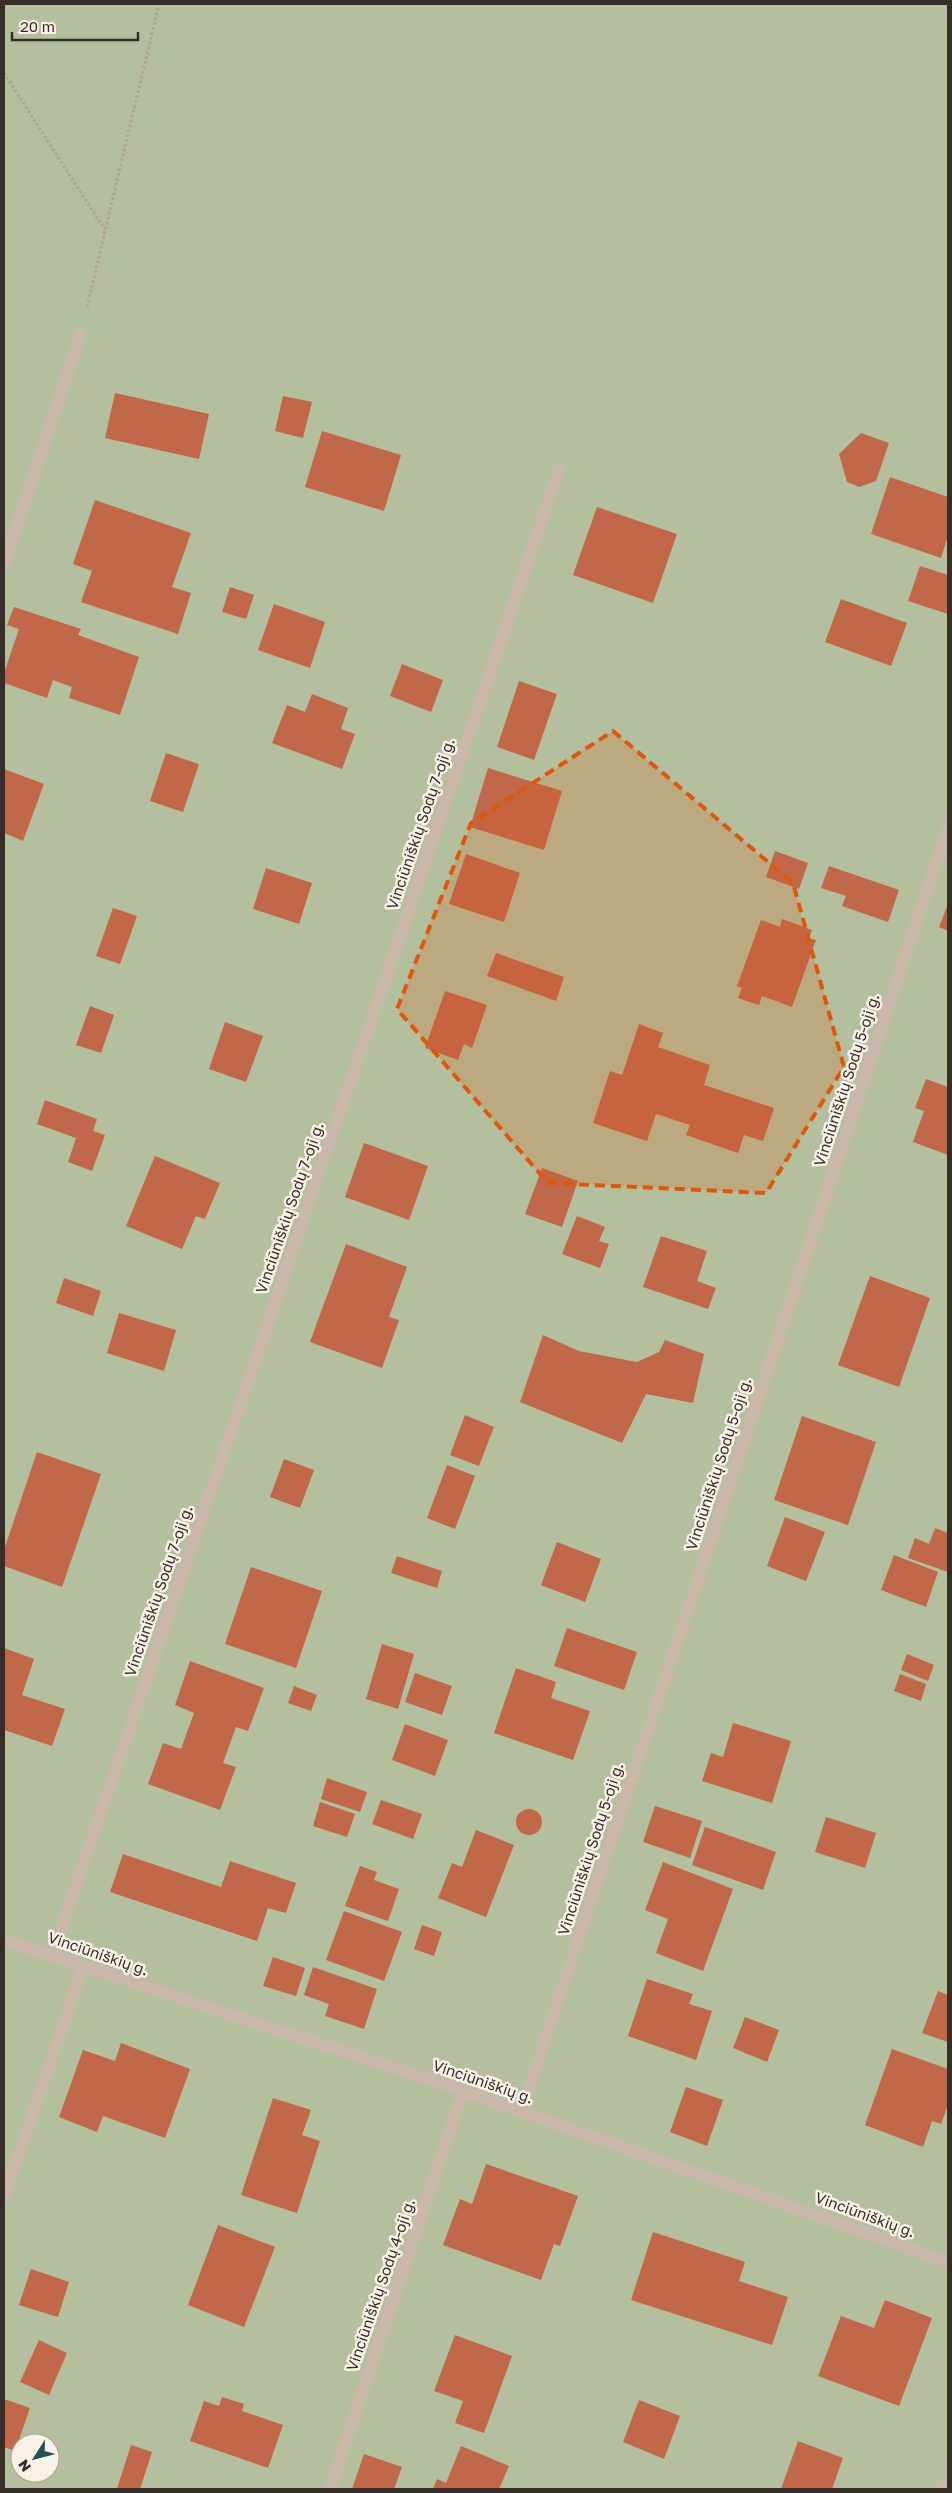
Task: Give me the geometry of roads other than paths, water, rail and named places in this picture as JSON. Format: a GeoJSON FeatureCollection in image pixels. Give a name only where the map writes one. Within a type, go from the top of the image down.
{"type":"FeatureCollection","features":[{"type":"Feature","properties":{"kind":"street"},"geometry":{"type":"LineString","coordinates":[[4,565],[80,335]]}},
{"type":"Feature","properties":{"kind":"street","name":"Vinciūniškių Sodų 7-oji g."},"geometry":{"type":"LineString","coordinates":[[52,1956],[558,470]]}},
{"type":"Feature","properties":{"kind":"street","name":"Vinciūniškių Sodų 5-oji g."},"geometry":{"type":"LineString","coordinates":[[521,2112],[948,827]]}},
{"type":"Feature","properties":{"kind":"street","name":"Vinciūniškių g."},"geometry":{"type":"LineString","coordinates":[[4,1940],[463,2091],[948,2262]]}},
{"type":"Feature","properties":{"kind":"street"},"geometry":{"type":"LineString","coordinates":[[4,2198],[83,1967]]}},
{"type":"Feature","properties":{"kind":"street","name":"Vinciūniškių Sodų 4-oji g."},"geometry":{"type":"LineString","coordinates":[[330,2489],[463,2091]]}},
{"type":"Feature","properties":{"kind":"street"},"geometry":{"type":"LineString","coordinates":[[940,2489],[948,2483]]}}]}
